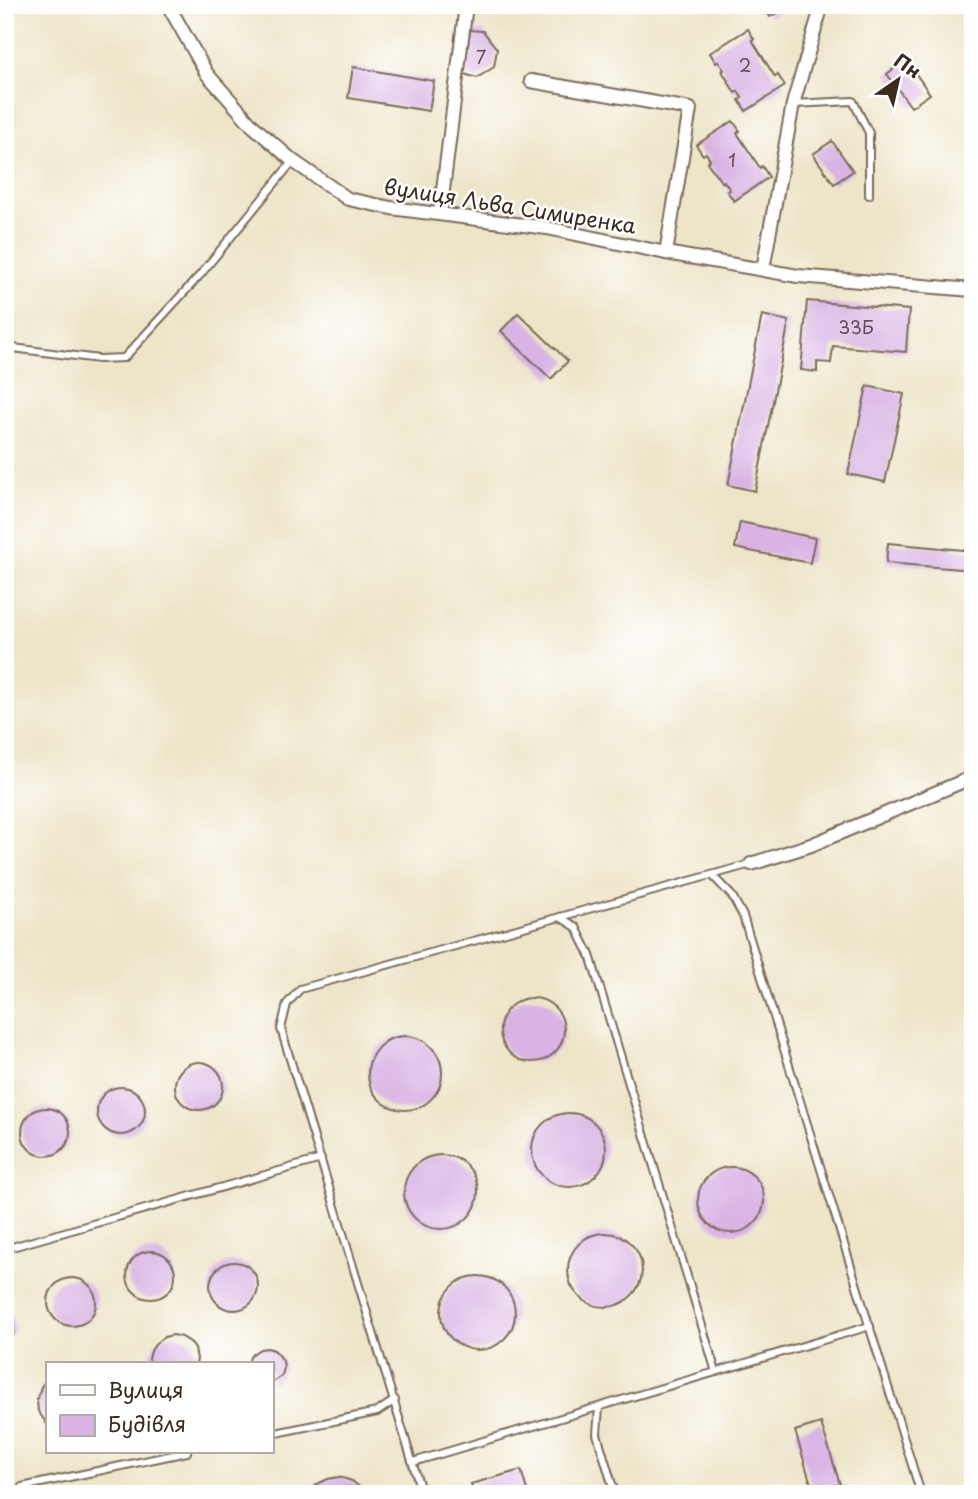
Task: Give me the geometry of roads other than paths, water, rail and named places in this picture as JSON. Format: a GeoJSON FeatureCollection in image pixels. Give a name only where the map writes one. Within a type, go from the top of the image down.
{"type":"FeatureCollection","features":[{"type":"Feature","properties":{"kind":"street","name":"вулиця Льва Симиренка"},"geometry":{"type":"LineString","coordinates":[[168,5],[207,74],[253,126],[293,161],[348,199],[391,208],[547,228],[666,253],[797,276],[973,290]]}},
{"type":"Feature","properties":{"kind":"street"},"geometry":{"type":"LineString","coordinates":[[440,214],[466,5]]}},
{"type":"Feature","properties":{"kind":"street"},"geometry":{"type":"LineString","coordinates":[[763,269],[793,104],[822,5]]}},
{"type":"Feature","properties":{"kind":"street"},"geometry":{"type":"LineString","coordinates":[[531,81],[690,109],[666,253]]}},
{"type":"Feature","properties":{"kind":"street"},"geometry":{"type":"LineString","coordinates":[[751,864],[811,845],[973,775]]}},
{"type":"Feature","properties":{"kind":"lane"},"geometry":{"type":"LineString","coordinates":[[793,104],[853,101],[869,133],[869,195]]}},
{"type":"Feature","properties":{"kind":"lane"},"geometry":{"type":"LineString","coordinates":[[5,348],[99,359],[124,359],[200,275],[293,161]]}},
{"type":"Feature","properties":{"kind":"lane"},"geometry":{"type":"LineString","coordinates":[[422,1494],[281,1029],[287,1004],[300,989],[751,864]]}},
{"type":"Feature","properties":{"kind":"lane"},"geometry":{"type":"LineString","coordinates":[[712,875],[732,896],[743,916],[921,1494]]}},
{"type":"Feature","properties":{"kind":"lane"},"geometry":{"type":"LineString","coordinates":[[560,917],[576,927],[590,955],[716,1372]]}},
{"type":"Feature","properties":{"kind":"lane"},"geometry":{"type":"LineString","coordinates":[[5,1249],[321,1159]]}},
{"type":"Feature","properties":{"kind":"lane"},"geometry":{"type":"LineString","coordinates":[[413,1462],[870,1326]]}},
{"type":"Feature","properties":{"kind":"lane"},"geometry":{"type":"LineString","coordinates":[[273,1433],[377,1412],[395,1400]]}},
{"type":"Feature","properties":{"kind":"lane"},"geometry":{"type":"LineString","coordinates":[[599,1407],[597,1434],[615,1494]]}},
{"type":"Feature","properties":{"kind":"lane"},"geometry":{"type":"LineString","coordinates":[[17,1494],[22,1487],[178,1454]]}}]}
